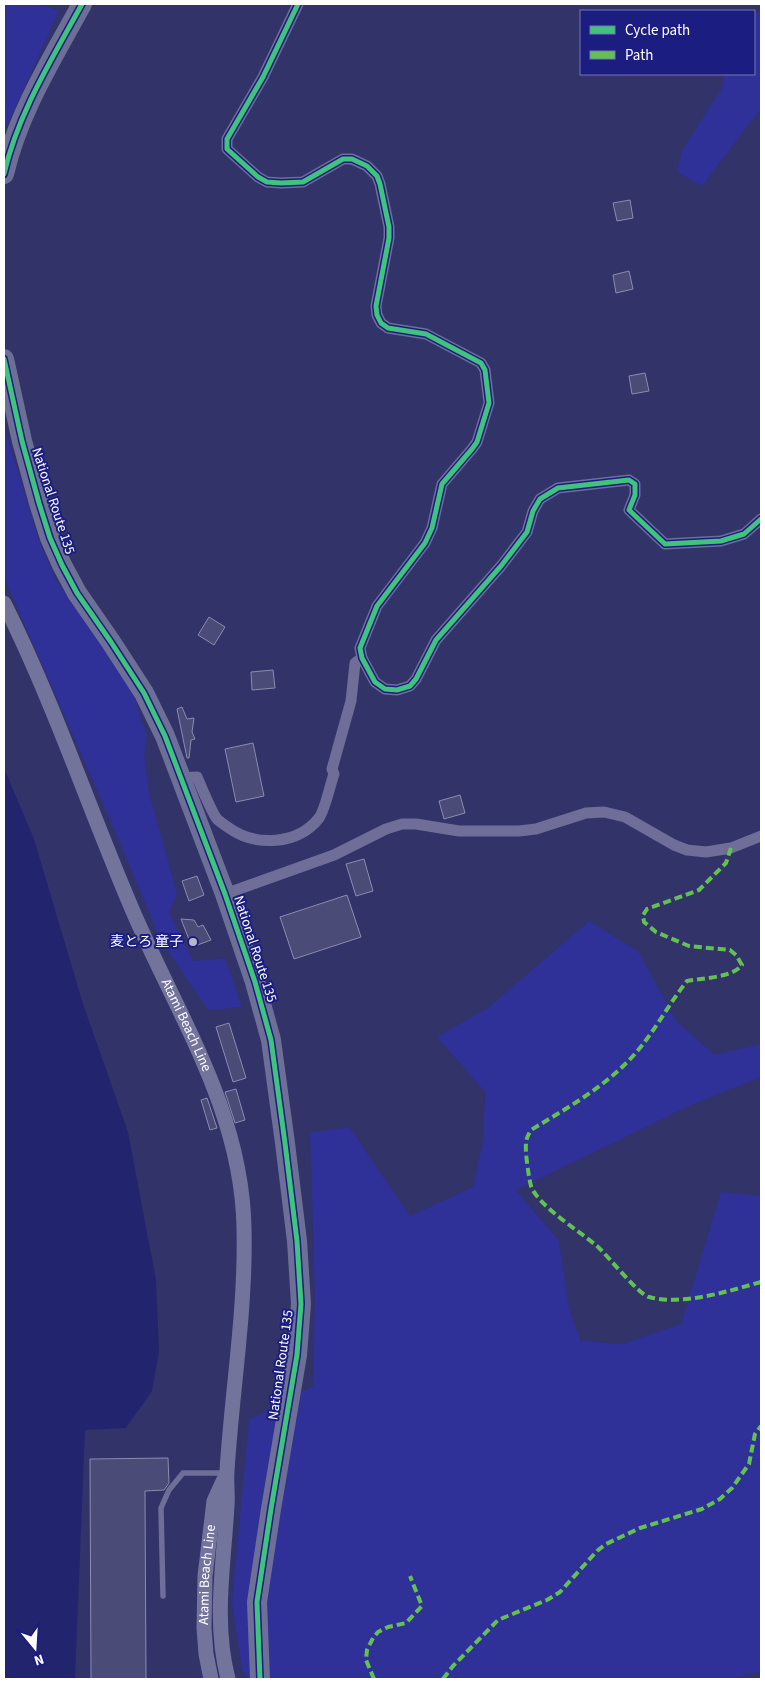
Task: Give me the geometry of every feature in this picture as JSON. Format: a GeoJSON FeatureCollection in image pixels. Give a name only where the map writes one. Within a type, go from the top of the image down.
{"type":"FeatureCollection","features":[{"type":"Feature","properties":{"kind":"highway"},"geometry":{"type":"LineString","coordinates":[[4,174],[10,148],[28,104],[82,4]]}},
{"type":"Feature","properties":{"kind":"highway","name":"National Route 135"},"geometry":{"type":"LineString","coordinates":[[4,359],[25,450],[50,538],[77,594],[111,642],[144,694],[165,736],[225,894],[255,982],[271,1040],[285,1143],[301,1304],[297,1355],[270,1509],[257,1602],[260,1679]]}},
{"type":"Feature","properties":{"kind":"street"},"geometry":{"type":"LineString","coordinates":[[298,4],[263,77],[227,139],[227,149],[258,177],[267,182],[303,182],[343,159],[352,159],[367,166],[377,176],[389,227],[389,238],[376,306],[377,315],[381,323],[388,328],[426,334],[481,363],[485,370],[489,403],[477,442],[442,484],[432,528],[425,543],[377,606],[360,648],[362,658],[375,682],[386,689],[397,690],[410,686],[416,679],[436,640],[502,566],[527,532],[533,511],[540,499],[558,488],[629,480],[635,484],[635,495],[629,510],[665,544],[721,541],[744,534],[761,519]]}},
{"type":"Feature","properties":{"kind":"street","name":"Atami Beach Line"},"geometry":{"type":"LineString","coordinates":[[4,603],[54,714],[135,916],[214,1086],[232,1138],[242,1200],[244,1255],[237,1366],[227,1473],[228,1503],[221,1572],[220,1606],[223,1658],[228,1679]]}},
{"type":"Feature","properties":{"kind":"street"},"geometry":{"type":"LineString","coordinates":[[181,778],[197,777],[217,819],[238,834],[252,840],[271,841],[306,831],[320,816],[334,774],[332,769],[351,701],[356,662],[362,658]]}},
{"type":"Feature","properties":{"kind":"street"},"geometry":{"type":"LineString","coordinates":[[225,894],[334,855],[386,829],[402,824],[416,824],[459,831],[518,831],[536,828],[586,812],[604,812],[625,816],[674,845],[687,850],[706,852],[731,848],[761,836]]}},
{"type":"Feature","properties":{"kind":"street","name":"Atami Beach Line"},"geometry":{"type":"LineString","coordinates":[[211,1679],[206,1654],[204,1628],[205,1576],[214,1501],[227,1473]]}},
{"type":"Feature","properties":{"kind":"lane"},"geometry":{"type":"LineString","coordinates":[[163,1596],[161,1508],[169,1490],[183,1473],[227,1473]]}},
{"type":"Feature","properties":{"kind":"shaded area"},"geometry":{"type":"Polygon","coordinates":[[[4,4],[40,4],[59,11],[4,132],[4,4]]]}},
{"type":"Feature","properties":{"kind":"shaded area"},"geometry":{"type":"Polygon","coordinates":[[[761,10],[761,110],[702,186],[677,172],[682,150],[722,88],[724,75],[755,75],[755,15],[761,10]]]}},
{"type":"Feature","properties":{"kind":"shaded area"},"geometry":{"type":"Polygon","coordinates":[[[4,426],[39,541],[57,582],[97,635],[131,688],[147,736],[144,756],[149,793],[177,894],[169,913],[193,961],[225,958],[242,1007],[208,1010],[160,939],[4,577],[4,426]]]}},
{"type":"Feature","properties":{"kind":"shaded area"},"geometry":{"type":"Polygon","coordinates":[[[4,768],[34,839],[83,1004],[128,1132],[156,1280],[159,1352],[152,1391],[126,1428],[85,1430],[75,1679],[4,1679],[4,768]]]}},
{"type":"Feature","properties":{"kind":"shaded area"},"geometry":{"type":"Polygon","coordinates":[[[589,921],[638,951],[677,1022],[715,1055],[761,1044],[761,1077],[691,1105],[516,1190],[559,1241],[569,1309],[581,1341],[623,1344],[681,1324],[721,1192],[761,1196],[761,1671],[734,1679],[249,1679],[242,1670],[232,1602],[249,1420],[313,1386],[315,1297],[310,1133],[349,1127],[410,1216],[473,1187],[483,1141],[485,1092],[437,1037],[489,1007],[589,921]]]}},
{"type":"Feature","properties":{"kind":"building"},"geometry":{"type":"Polygon","coordinates":[[[630,200],[633,218],[617,221],[613,203],[630,200]]]}},
{"type":"Feature","properties":{"kind":"building"},"geometry":{"type":"Polygon","coordinates":[[[629,271],[633,289],[616,293],[613,275],[629,271]]]}},
{"type":"Feature","properties":{"kind":"building"},"geometry":{"type":"Polygon","coordinates":[[[645,373],[649,391],[632,394],[629,376],[645,373]]]}},
{"type":"Feature","properties":{"kind":"building"},"geometry":{"type":"Polygon","coordinates":[[[209,617],[225,627],[214,645],[198,635],[209,617]]]}},
{"type":"Feature","properties":{"kind":"building"},"geometry":{"type":"Polygon","coordinates":[[[273,670],[275,688],[252,690],[251,672],[273,670]]]}},
{"type":"Feature","properties":{"kind":"building"},"geometry":{"type":"Polygon","coordinates":[[[182,707],[187,719],[194,718],[192,732],[195,739],[191,740],[189,758],[187,758],[177,709],[182,707]]]}},
{"type":"Feature","properties":{"kind":"building"},"geometry":{"type":"Polygon","coordinates":[[[253,743],[264,796],[236,802],[225,749],[253,743]]]}},
{"type":"Feature","properties":{"kind":"building"},"geometry":{"type":"Polygon","coordinates":[[[460,795],[465,813],[444,819],[439,801],[460,795]]]}},
{"type":"Feature","properties":{"kind":"building"},"geometry":{"type":"Polygon","coordinates":[[[364,859],[373,891],[356,896],[346,864],[364,859]]]}},
{"type":"Feature","properties":{"kind":"building"},"geometry":{"type":"Polygon","coordinates":[[[197,876],[204,895],[189,901],[182,881],[197,876]]]}},
{"type":"Feature","properties":{"kind":"building"},"geometry":{"type":"Polygon","coordinates":[[[347,895],[361,937],[294,959],[280,917],[347,895]]]}},
{"type":"Feature","properties":{"kind":"building"},"geometry":{"type":"Polygon","coordinates":[[[181,919],[194,920],[198,927],[203,925],[211,940],[192,947],[181,919]]]}},
{"type":"Feature","properties":{"kind":"building"},"geometry":{"type":"Polygon","coordinates":[[[229,1023],[246,1078],[233,1082],[216,1027],[229,1023]]]}},
{"type":"Feature","properties":{"kind":"building"},"geometry":{"type":"Polygon","coordinates":[[[236,1089],[245,1120],[235,1123],[225,1092],[236,1089]]]}},
{"type":"Feature","properties":{"kind":"building"},"geometry":{"type":"Polygon","coordinates":[[[207,1098],[217,1128],[210,1130],[201,1100],[207,1098]]]}},
{"type":"Feature","properties":{"kind":"building"},"geometry":{"type":"Polygon","coordinates":[[[168,1458],[169,1483],[164,1490],[145,1491],[146,1679],[91,1679],[90,1459],[168,1458]]]}},
{"type":"Feature","properties":{"kind":"marked path"},"geometry":{"type":"LineString","coordinates":[[731,848],[726,863],[699,890],[647,909],[643,915],[644,922],[656,932],[689,946],[730,950],[736,955],[742,965],[731,973],[687,981],[648,1038],[622,1067],[585,1096],[531,1130],[526,1140],[526,1153],[530,1183],[535,1194],[551,1210],[598,1247],[644,1295],[662,1299],[691,1299],[761,1282]]}},
{"type":"Feature","properties":{"kind":"marked path"},"geometry":{"type":"LineString","coordinates":[[443,1679],[453,1666],[498,1620],[547,1600],[560,1592],[597,1551],[606,1544],[640,1528],[702,1509],[720,1499],[732,1488],[749,1464],[755,1434],[761,1426]]}},
{"type":"Feature","properties":{"kind":"marked path"},"geometry":{"type":"LineString","coordinates":[[374,1679],[366,1660],[367,1650],[373,1638],[378,1632],[388,1627],[406,1623],[422,1606],[410,1576]]}},
{"type":"Feature","properties":{"kind":"cycle path"},"geometry":{"type":"LineString","coordinates":[[4,174],[10,151],[27,108],[82,4]]}},
{"type":"Feature","properties":{"kind":"cycle path"},"geometry":{"type":"LineString","coordinates":[[298,4],[263,77],[227,139],[227,149],[258,177],[267,182],[303,182],[343,159],[352,159],[367,166],[377,176],[380,184],[389,227],[389,238],[376,306],[377,315],[381,323],[388,328],[426,334],[481,363],[485,370],[489,403],[477,442],[442,484],[432,528],[425,543],[377,606],[360,648],[362,658],[375,682],[385,689],[397,690],[410,686],[416,679],[436,640],[501,566],[527,532],[533,511],[540,499],[558,488],[629,480],[635,484],[635,495],[629,510],[665,544],[721,541],[744,534],[761,519]]}},
{"type":"Feature","properties":{"kind":"cycle path"},"geometry":{"type":"LineString","coordinates":[[4,359],[22,441],[50,538],[77,593],[144,693],[165,736],[225,894],[255,982],[271,1040],[297,1241],[301,1304],[297,1355],[257,1602],[260,1679]]}},
{"type":"Feature","properties":{"kind":"place","name":"麦とろ 童子"},"geometry":{"type":"Point","coordinates":[193,942]}}]}
